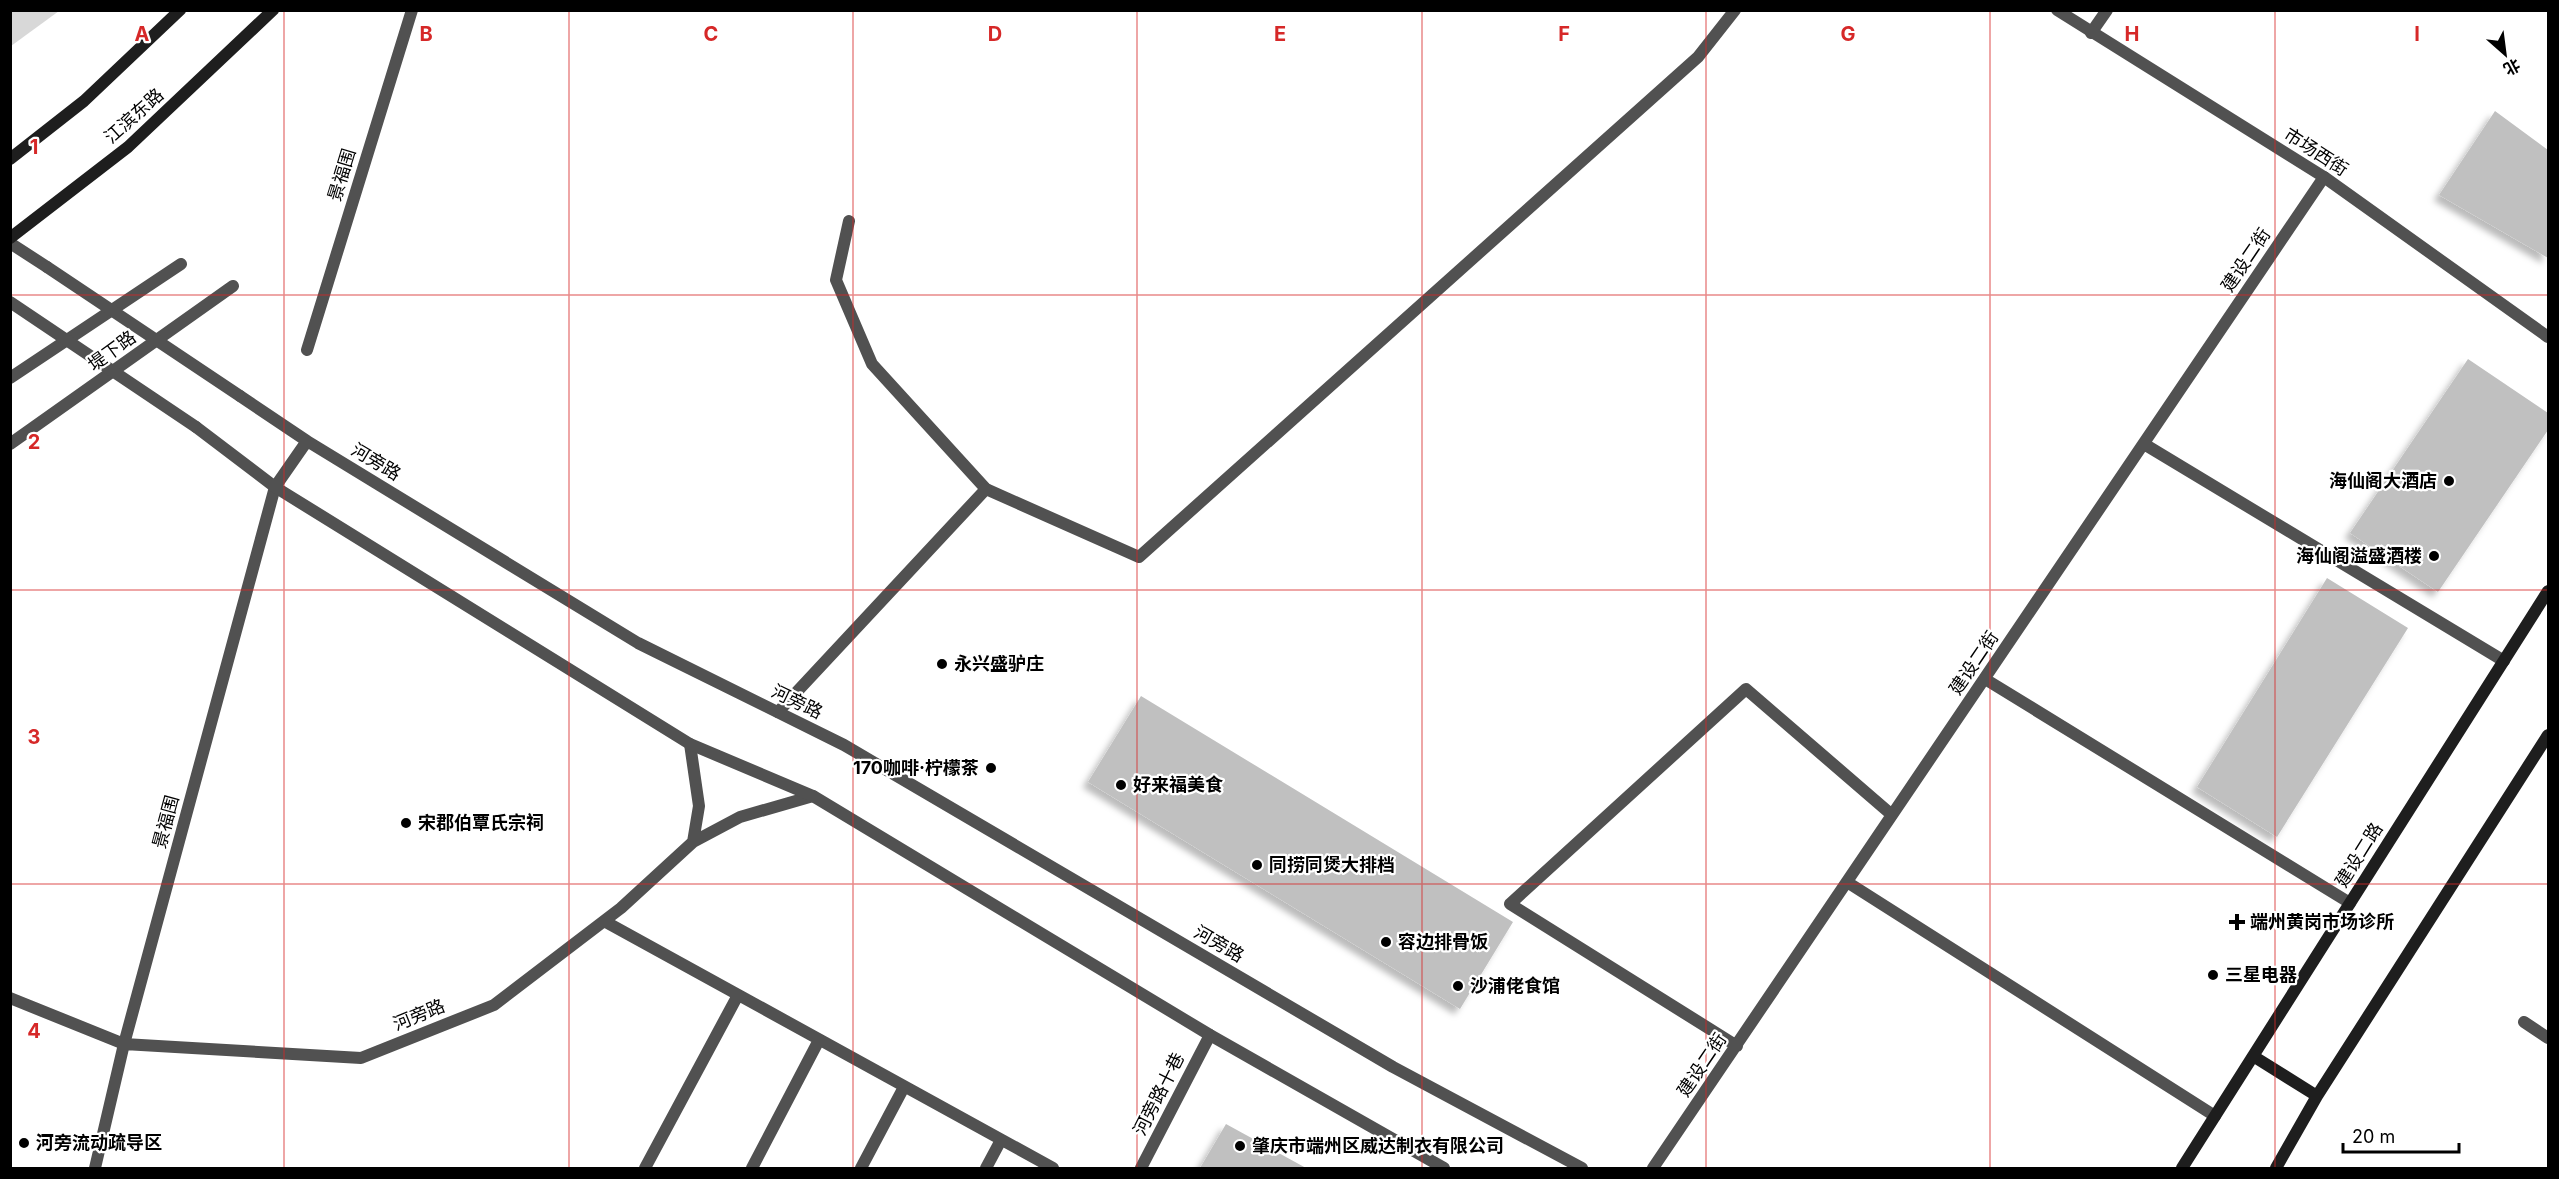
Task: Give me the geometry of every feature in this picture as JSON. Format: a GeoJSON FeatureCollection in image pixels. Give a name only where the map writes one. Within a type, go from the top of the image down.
{"type":"FeatureCollection","features":[{"type":"Feature","properties":{"kind":"main road"},"geometry":{"type":"LineString","coordinates":[[10,159],[84,101],[180,10]]}},
{"type":"Feature","properties":{"kind":"main road","name":"江滨东路"},"geometry":{"type":"LineString","coordinates":[[10,238],[128,147],[273,10]]}},
{"type":"Feature","properties":{"kind":"main road","name":"建设二路"},"geometry":{"type":"LineString","coordinates":[[2182,1168],[2548,591]]}},
{"type":"Feature","properties":{"kind":"main road"},"geometry":{"type":"LineString","coordinates":[[2276,1168],[2318,1096],[2548,735]]}},
{"type":"Feature","properties":{"kind":"main road"},"geometry":{"type":"LineString","coordinates":[[2253,1056],[2318,1096]]}},
{"type":"Feature","properties":{"kind":"street","name":"景福围"},"geometry":{"type":"LineString","coordinates":[[307,350],[412,10]]}},
{"type":"Feature","properties":{"kind":"street"},"geometry":{"type":"LineString","coordinates":[[849,221],[836,280],[872,364],[986,489],[1139,556],[1698,57],[1735,10]]}},
{"type":"Feature","properties":{"kind":"street","name":"市场西街"},"geometry":{"type":"LineString","coordinates":[[2057,10],[2324,177],[2548,337]]}},
{"type":"Feature","properties":{"kind":"street"},"geometry":{"type":"LineString","coordinates":[[2091,33],[2107,10]]}},
{"type":"Feature","properties":{"kind":"street","name":"建设二街"},"geometry":{"type":"LineString","coordinates":[[1653,1168],[2324,177]]}},
{"type":"Feature","properties":{"kind":"street","name":"河旁路"},"geometry":{"type":"LineString","coordinates":[[10,243],[308,441],[638,643],[844,745],[1393,1067],[1582,1168]]}},
{"type":"Feature","properties":{"kind":"street","name":"堤下路"},"geometry":{"type":"LineString","coordinates":[[10,378],[181,264]]}},
{"type":"Feature","properties":{"kind":"street","name":"堤下路"},"geometry":{"type":"LineString","coordinates":[[10,444],[233,286]]}},
{"type":"Feature","properties":{"kind":"street"},"geometry":{"type":"LineString","coordinates":[[10,302],[196,427],[275,487],[690,744],[813,796],[1210,1035],[1444,1168]]}},
{"type":"Feature","properties":{"kind":"street"},"geometry":{"type":"LineString","coordinates":[[275,487],[308,441]]}},
{"type":"Feature","properties":{"kind":"street"},"geometry":{"type":"LineString","coordinates":[[2144,444],[2504,661]]}},
{"type":"Feature","properties":{"kind":"street","name":"景福围"},"geometry":{"type":"LineString","coordinates":[[95,1168],[124,1044],[275,487]]}},
{"type":"Feature","properties":{"kind":"street"},"geometry":{"type":"LineString","coordinates":[[777,712],[986,489]]}},
{"type":"Feature","properties":{"kind":"street"},"geometry":{"type":"LineString","coordinates":[[1984,679],[2350,903]]}},
{"type":"Feature","properties":{"kind":"street"},"geometry":{"type":"LineString","coordinates":[[1737,1046],[1510,904],[1746,689],[1892,814]]}},
{"type":"Feature","properties":{"kind":"street"},"geometry":{"type":"LineString","coordinates":[[690,744],[699,806],[693,842]]}},
{"type":"Feature","properties":{"kind":"street","name":"河旁路"},"geometry":{"type":"LineString","coordinates":[[10,998],[124,1044],[361,1058],[494,1005],[604,921],[693,842],[740,817],[813,796]]}},
{"type":"Feature","properties":{"kind":"street"},"geometry":{"type":"LineString","coordinates":[[1847,882],[2215,1116]]}},
{"type":"Feature","properties":{"kind":"street"},"geometry":{"type":"LineString","coordinates":[[604,921],[1053,1168]]}},
{"type":"Feature","properties":{"kind":"street"},"geometry":{"type":"LineString","coordinates":[[645,1168],[738,995]]}},
{"type":"Feature","properties":{"kind":"street"},"geometry":{"type":"LineString","coordinates":[[2524,1022],[2548,1038]]}},
{"type":"Feature","properties":{"kind":"street","name":"河旁路十巷"},"geometry":{"type":"LineString","coordinates":[[1141,1168],[1210,1035]]}},
{"type":"Feature","properties":{"kind":"street"},"geometry":{"type":"LineString","coordinates":[[752,1168],[819,1040]]}},
{"type":"Feature","properties":{"kind":"street"},"geometry":{"type":"LineString","coordinates":[[861,1168],[904,1087]]}},
{"type":"Feature","properties":{"kind":"street"},"geometry":{"type":"LineString","coordinates":[[986,1168],[1001,1140]]}},
{"type":"Feature","properties":{"kind":"shaded area"},"geometry":{"type":"Polygon","coordinates":[[[11,10],[59,10],[59,11],[11,46],[11,10]]]}},
{"type":"Feature","properties":{"kind":"building"},"geometry":{"type":"Polygon","coordinates":[[[2495,111],[2548,150],[2548,258],[2439,195],[2495,111]]]}},
{"type":"Feature","properties":{"kind":"building","name":"海仙阁大酒店"},"geometry":{"type":"Polygon","coordinates":[[[2468,359],[2548,413],[2548,430],[2438,592],[2350,533],[2468,359]]]}},
{"type":"Feature","properties":{"kind":"building"},"geometry":{"type":"Polygon","coordinates":[[[2327,578],[2408,628],[2277,837],[2197,787],[2327,578]]]}},
{"type":"Feature","properties":{"kind":"building"},"geometry":{"type":"Polygon","coordinates":[[[1141,696],[1513,922],[1460,1009],[1088,782],[1141,696]]]}},
{"type":"Feature","properties":{"kind":"building","name":"肇庆市端州区威达制衣有限公司"},"geometry":{"type":"Polygon","coordinates":[[[1226,1124],[1306,1168],[1200,1168],[1226,1124]]]}},
{"type":"Feature","properties":{"kind":"place","name":"海仙阁大酒店"},"geometry":{"type":"Point","coordinates":[2449,481]}},
{"type":"Feature","properties":{"kind":"place","name":"海仙阁溢盛酒楼"},"geometry":{"type":"Point","coordinates":[2434,556]}},
{"type":"Feature","properties":{"kind":"place","name":"永兴盛驴庄"},"geometry":{"type":"Point","coordinates":[942,664]}},
{"type":"Feature","properties":{"kind":"place","name":"170咖啡·柠檬茶"},"geometry":{"type":"Point","coordinates":[991,768]}},
{"type":"Feature","properties":{"kind":"place","name":"好来福美食"},"geometry":{"type":"Point","coordinates":[1121,785]}},
{"type":"Feature","properties":{"kind":"place","name":"宋郡伯覃氏宗祠"},"geometry":{"type":"Point","coordinates":[406,823]}},
{"type":"Feature","properties":{"kind":"place","name":"同捞同煲大排档"},"geometry":{"type":"Point","coordinates":[1257,865]}},
{"type":"Feature","properties":{"kind":"place","name":"端州黄岗市场诊所"},"geometry":{"type":"Point","coordinates":[2237,922]}},
{"type":"Feature","properties":{"kind":"place","name":"容边排骨饭"},"geometry":{"type":"Point","coordinates":[1386,942]}},
{"type":"Feature","properties":{"kind":"place","name":"三星电器"},"geometry":{"type":"Point","coordinates":[2213,975]}},
{"type":"Feature","properties":{"kind":"place","name":"沙浦佬食馆"},"geometry":{"type":"Point","coordinates":[1458,986]}},
{"type":"Feature","properties":{"kind":"place","name":"河旁流动疏导区"},"geometry":{"type":"Point","coordinates":[24,1143]}},
{"type":"Feature","properties":{"kind":"place","name":"肇庆市端州区威达制衣有限公司"},"geometry":{"type":"Point","coordinates":[1240,1146]}}]}
